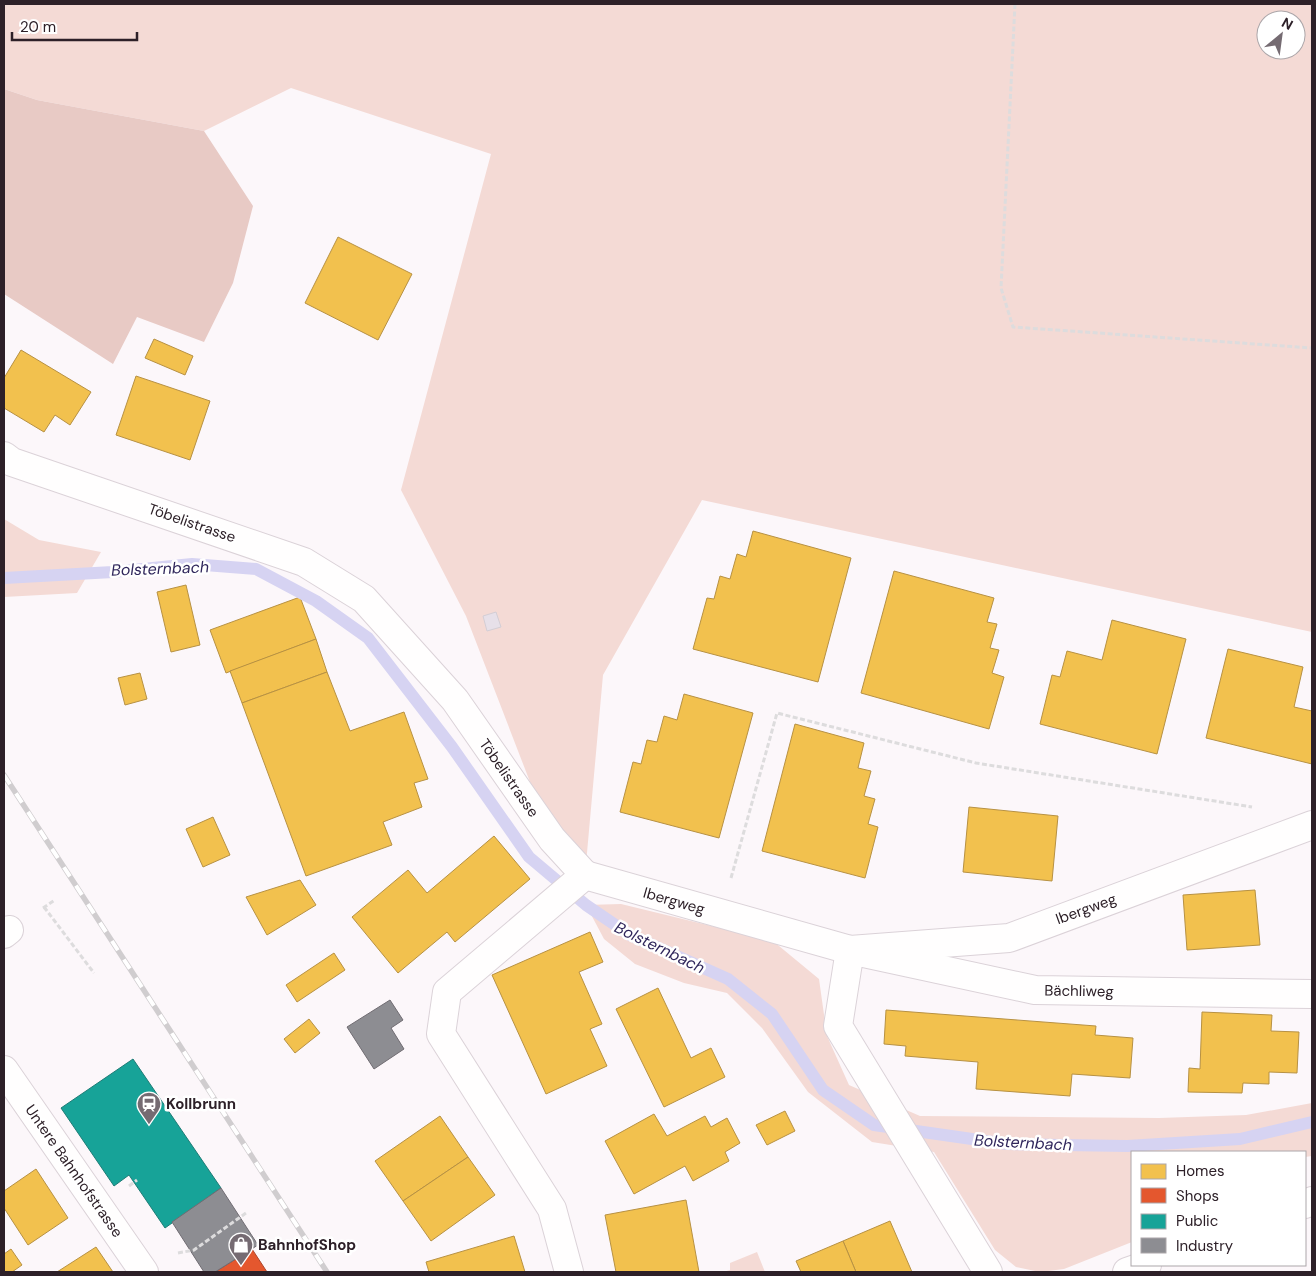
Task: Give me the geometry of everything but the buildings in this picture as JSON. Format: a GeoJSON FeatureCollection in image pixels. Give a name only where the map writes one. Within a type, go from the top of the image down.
{"type":"FeatureCollection","features":[{"type":"Feature","properties":{"kind":"street","name":"Töbelistrasse"},"geometry":{"type":"LineString","coordinates":[[4,456],[12,462],[304,562],[364,598],[455,700],[581,878]]}},
{"type":"Feature","properties":{"kind":"street","name":"Ibergweg"},"geometry":{"type":"LineString","coordinates":[[581,878],[850,950],[1009,938],[1312,825]]}},
{"type":"Feature","properties":{"kind":"street"},"geometry":{"type":"LineString","coordinates":[[569,1272],[552,1209],[441,1034],[447,992],[581,878]]}},
{"type":"Feature","properties":{"kind":"street"},"geometry":{"type":"LineString","coordinates":[[850,950],[838,1026],[988,1272]]}},
{"type":"Feature","properties":{"kind":"street","name":"Bächliweg"},"geometry":{"type":"LineString","coordinates":[[850,950],[1035,990],[1312,994]]}},
{"type":"Feature","properties":{"kind":"street","name":"Untere Bahnhofstrasse"},"geometry":{"type":"LineString","coordinates":[[4,1070],[144,1272]]}},
{"type":"Feature","properties":{"kind":"street"},"geometry":{"type":"LineString","coordinates":[[1127,1272],[1143,1266]]}},
{"type":"Feature","properties":{"kind":"path"},"geometry":{"type":"LineString","coordinates":[[1015,4],[1001,288],[1013,328],[1312,348]]}},
{"type":"Feature","properties":{"kind":"path"},"geometry":{"type":"LineString","coordinates":[[721,914],[777,713],[976,763],[1255,808]]}},
{"type":"Feature","properties":{"kind":"path"},"geometry":{"type":"LineString","coordinates":[[55,900],[44,907],[94,974]]}},
{"type":"Feature","properties":{"kind":"path"},"geometry":{"type":"LineString","coordinates":[[178,1253],[194,1250],[246,1213]]}},
{"type":"Feature","properties":{"kind":"shaded area"},"geometry":{"type":"Polygon","coordinates":[[[4,4],[1312,4],[1312,632],[702,500],[603,675],[585,875],[552,839],[466,616],[401,490],[491,154],[291,88],[204,131],[37,100],[4,89],[4,4]]]}},
{"type":"Feature","properties":{"kind":"shaded area"},"geometry":{"type":"Polygon","coordinates":[[[4,89],[37,100],[204,131],[253,206],[233,283],[204,342],[137,317],[113,364],[4,294],[4,89]]]}},
{"type":"Feature","properties":{"kind":"shaded area"},"geometry":{"type":"Polygon","coordinates":[[[4,519],[39,540],[101,552],[77,593],[4,597],[4,519]]]}},
{"type":"Feature","properties":{"kind":"shaded area"},"geometry":{"type":"Polygon","coordinates":[[[621,904],[773,941],[819,979],[827,1036],[849,1085],[920,1116],[1159,1118],[1246,1115],[1312,1103],[1312,1156],[1306,1157],[1306,1151],[1131,1151],[1131,1242],[1064,1269],[1040,1272],[1016,1267],[995,1250],[934,1152],[872,1142],[808,1092],[762,1028],[727,993],[684,983],[635,964],[604,939],[586,905],[621,904]]]}},
{"type":"Feature","properties":{"kind":"shaded area"},"geometry":{"type":"Polygon","coordinates":[[[757,1252],[765,1272],[723,1272],[730,1270],[730,1263],[757,1252]]]}},
{"type":"Feature","properties":{"kind":"waterway","name":"Bolsternbach"},"geometry":{"type":"LineString","coordinates":[[4,578],[113,572],[192,564],[256,569],[316,601],[368,638],[452,747],[529,857],[586,905],[630,935],[728,979],[772,1014],[823,1090],[874,1125],[1007,1144],[1127,1146],[1240,1139],[1312,1122]]}},
{"type":"Feature","properties":{"kind":"railway"},"geometry":{"type":"LineString","coordinates":[[4,775],[327,1272]]}},
{"type":"Feature","properties":{"kind":"place","name":"Kollbrunn"},"geometry":{"type":"Point","coordinates":[149,1125]}},
{"type":"Feature","properties":{"kind":"place","name":"BahnhofShop"},"geometry":{"type":"Point","coordinates":[241,1266]}}]}
